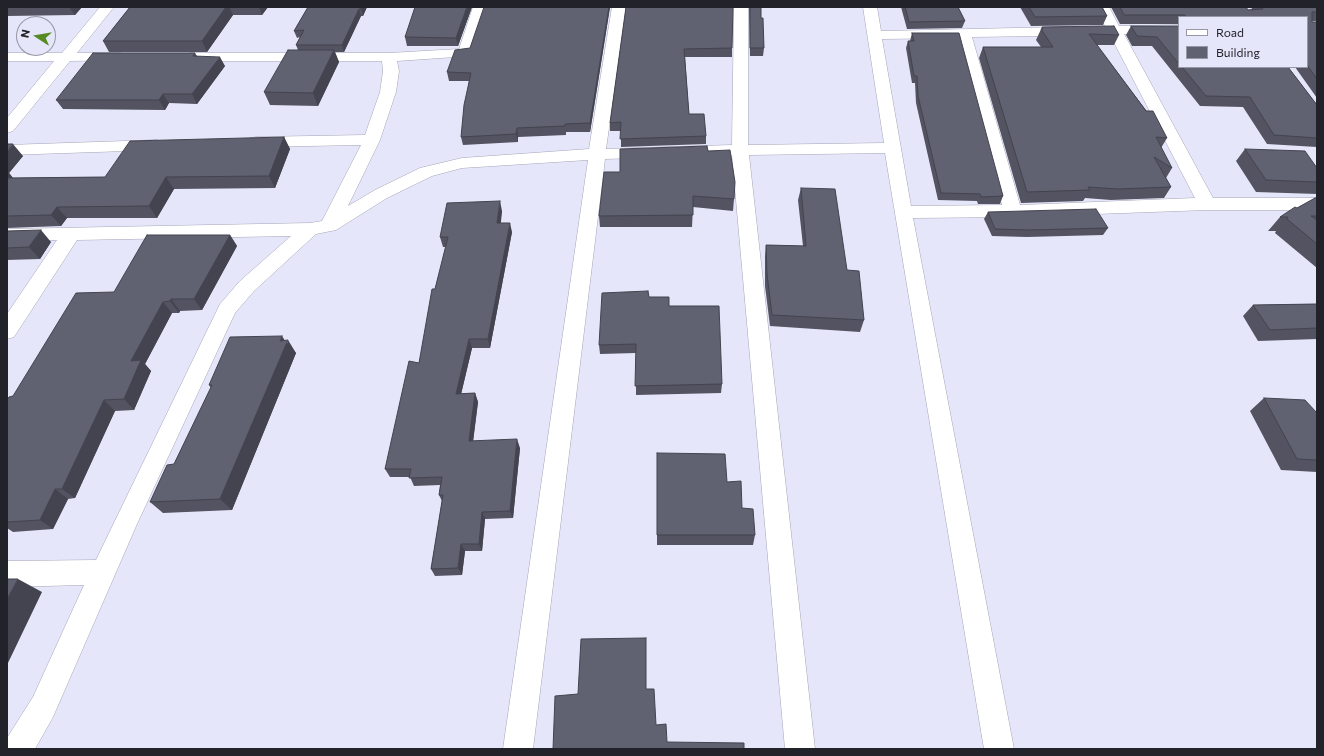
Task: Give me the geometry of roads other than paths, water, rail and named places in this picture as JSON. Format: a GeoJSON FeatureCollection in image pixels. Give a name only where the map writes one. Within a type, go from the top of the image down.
{"type":"FeatureCollection","features":[{"type":"Feature","properties":{"kind":"street"},"geometry":{"type":"LineString","coordinates":[[7,128],[107,7]]}},
{"type":"Feature","properties":{"kind":"street"},"geometry":{"type":"LineString","coordinates":[[177,57],[389,57],[466,53],[480,7]]}},
{"type":"Feature","properties":{"kind":"street"},"geometry":{"type":"LineString","coordinates":[[518,749],[619,7]]}},
{"type":"Feature","properties":{"kind":"street"},"geometry":{"type":"LineString","coordinates":[[741,7],[740,150],[800,749]]}},
{"type":"Feature","properties":{"kind":"street"},"geometry":{"type":"LineString","coordinates":[[870,7],[903,212],[999,749]]}},
{"type":"Feature","properties":{"kind":"street"},"geometry":{"type":"LineString","coordinates":[[1102,7],[1207,204]]}},
{"type":"Feature","properties":{"kind":"street"},"geometry":{"type":"LineString","coordinates":[[875,35],[1178,29]]}},
{"type":"Feature","properties":{"kind":"street"},"geometry":{"type":"LineString","coordinates":[[964,34],[1013,211]]}},
{"type":"Feature","properties":{"kind":"street"},"geometry":{"type":"LineString","coordinates":[[7,57],[138,57]]}},
{"type":"Feature","properties":{"kind":"street"},"geometry":{"type":"LineString","coordinates":[[320,228],[372,140],[388,92],[391,71],[389,57]]}},
{"type":"Feature","properties":{"kind":"street"},"geometry":{"type":"LineString","coordinates":[[244,142],[372,140]]}},
{"type":"Feature","properties":{"kind":"street"},"geometry":{"type":"LineString","coordinates":[[7,150],[173,145]]}},
{"type":"Feature","properties":{"kind":"street"},"geometry":{"type":"LineString","coordinates":[[18,749],[43,707],[160,446],[227,310],[247,286],[320,228],[381,194],[426,172],[462,163],[598,154],[893,148]]}},
{"type":"Feature","properties":{"kind":"street"},"geometry":{"type":"LineString","coordinates":[[903,212],[1013,211],[1207,204],[1317,204]]}},
{"type":"Feature","properties":{"kind":"street"},"geometry":{"type":"LineString","coordinates":[[7,235],[320,228]]}},
{"type":"Feature","properties":{"kind":"street"},"geometry":{"type":"LineString","coordinates":[[7,331],[72,233]]}},
{"type":"Feature","properties":{"kind":"street"},"geometry":{"type":"LineString","coordinates":[[7,574],[103,572]]}}]}
